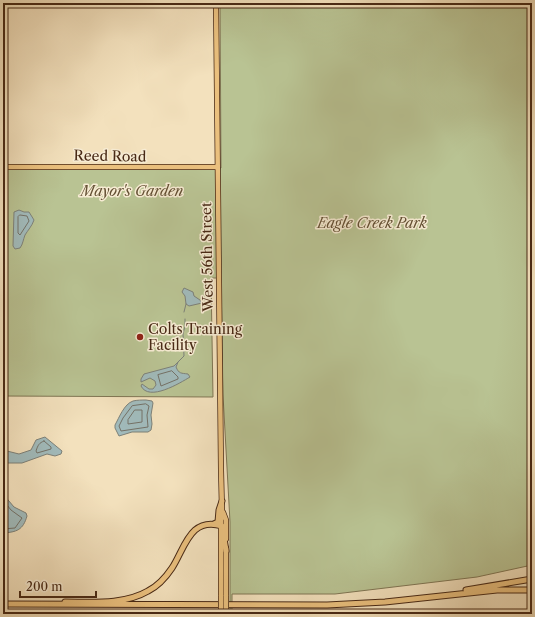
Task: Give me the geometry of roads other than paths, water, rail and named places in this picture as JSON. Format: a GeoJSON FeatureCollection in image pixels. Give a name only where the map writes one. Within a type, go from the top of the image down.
{"type":"FeatureCollection","features":[{"type":"Feature","properties":{"kind":"highway"},"geometry":{"type":"LineString","coordinates":[[214,524],[218,522],[218,510],[222,501]]}},
{"type":"Feature","properties":{"kind":"highway"},"geometry":{"type":"LineString","coordinates":[[38,604],[57,602],[118,601],[140,595],[155,586],[166,576],[192,532],[202,526],[214,524],[221,525],[223,528],[226,551]]}},
{"type":"Feature","properties":{"kind":"highway"},"geometry":{"type":"LineString","coordinates":[[453,594],[460,591],[532,579]]}},
{"type":"Feature","properties":{"kind":"highway"},"geometry":{"type":"LineString","coordinates":[[3,604],[320,605],[385,602],[497,590],[532,590]]}},
{"type":"Feature","properties":{"kind":"main road","name":"West 56th Street"},"geometry":{"type":"LineString","coordinates":[[216,3],[222,501],[221,525],[223,596],[226,614]]}},
{"type":"Feature","properties":{"kind":"main road","name":"Reed Road"},"geometry":{"type":"LineString","coordinates":[[3,166],[217,167]]}},
{"type":"Feature","properties":{"kind":"main road","name":"West 56th Street"},"geometry":{"type":"LineString","coordinates":[[221,614],[226,551],[226,520],[222,510]]}},
{"type":"Feature","properties":{"kind":"water"},"geometry":{"type":"Polygon","coordinates":[[[19,210],[29,212],[34,220],[25,235],[20,248],[15,249],[13,246],[14,212],[19,210]]]}},
{"type":"Feature","properties":{"kind":"water"},"geometry":{"type":"Polygon","coordinates":[[[184,288],[193,292],[194,296],[202,303],[189,306],[186,304],[185,296],[182,292],[184,288]]]}},
{"type":"Feature","properties":{"kind":"water"},"geometry":{"type":"Polygon","coordinates":[[[178,362],[176,367],[178,371],[180,373],[188,374],[190,377],[172,387],[157,392],[145,390],[141,386],[142,384],[149,389],[153,389],[156,385],[155,381],[150,378],[141,382],[144,374],[174,366],[178,362]]]}},
{"type":"Feature","properties":{"kind":"water"},"geometry":{"type":"Polygon","coordinates":[[[133,401],[152,401],[153,403],[151,430],[148,432],[132,432],[119,436],[115,425],[124,408],[133,401]]]}},
{"type":"Feature","properties":{"kind":"water"},"geometry":{"type":"Polygon","coordinates":[[[45,437],[62,451],[61,454],[55,456],[47,454],[22,463],[3,463],[3,450],[19,454],[31,450],[36,440],[45,437]]]}},
{"type":"Feature","properties":{"kind":"water"},"geometry":{"type":"Polygon","coordinates":[[[3,494],[14,507],[26,513],[27,516],[24,524],[16,531],[3,533],[3,494]]]}},
{"type":"Feature","properties":{"kind":"waterway"},"geometry":{"type":"LineString","coordinates":[[184,312],[186,304]]}},
{"type":"Feature","properties":{"kind":"waterway"},"geometry":{"type":"LineString","coordinates":[[178,362],[184,356],[183,334],[185,319]]}},
{"type":"Feature","properties":{"kind":"place","name":"Colts Training Facility"},"geometry":{"type":"Point","coordinates":[140,337]}},
{"type":"Feature","properties":{"kind":"park label","name":"Mayor's Garden"},"geometry":{"type":"Point","coordinates":[132,191]}},
{"type":"Feature","properties":{"kind":"park label","name":"Eagle Creek Park"},"geometry":{"type":"Point","coordinates":[372,223]}}]}
